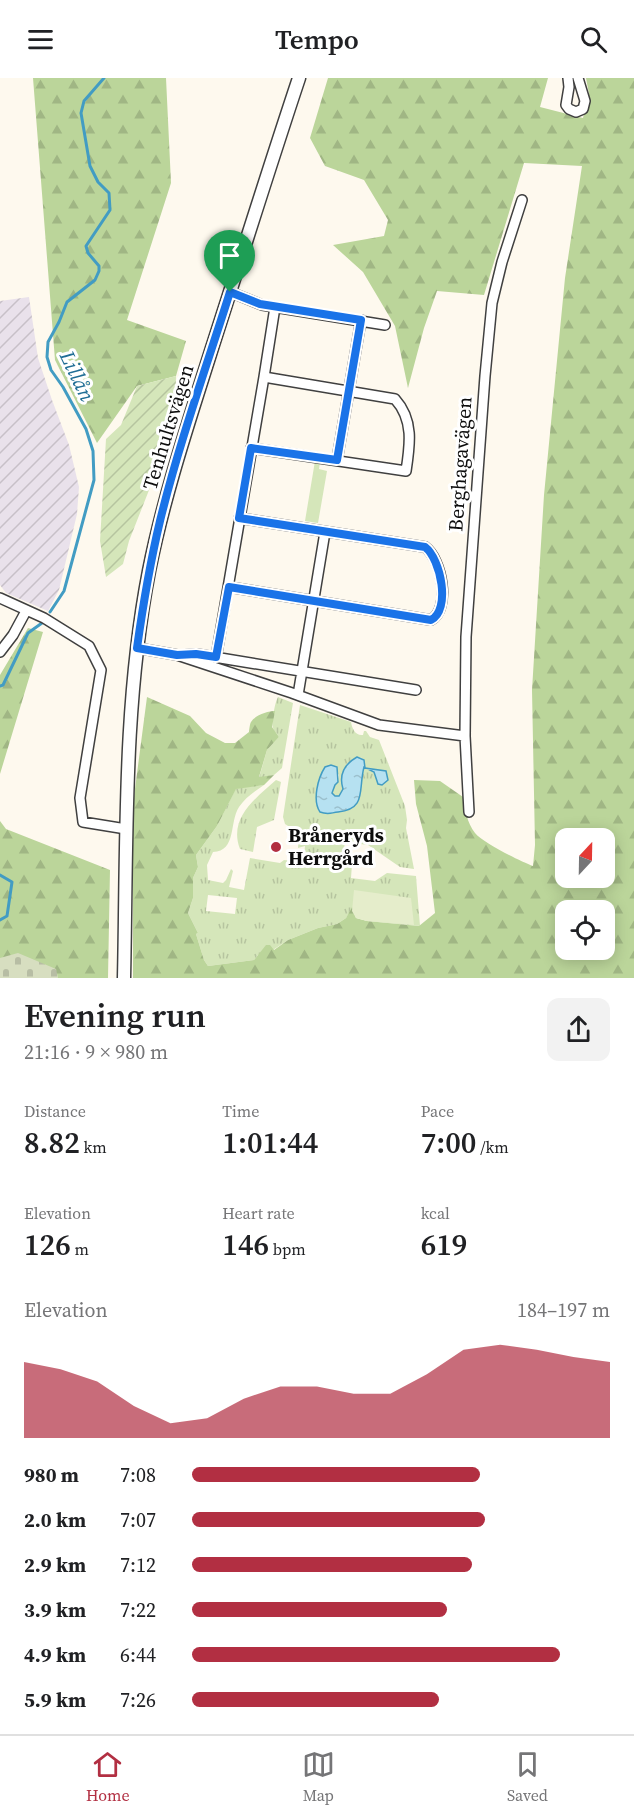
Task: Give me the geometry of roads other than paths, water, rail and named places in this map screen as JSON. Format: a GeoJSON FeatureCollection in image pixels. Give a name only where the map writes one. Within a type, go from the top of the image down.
{"type":"FeatureCollection","features":[{"type":"Feature","properties":{"kind":"street","name":"Tenhultsvägen"},"geometry":{"type":"LineString","coordinates":[[124,978],[126,829],[131,708],[137,648],[149,570],[163,511],[299,78]]}},
{"type":"Feature","properties":{"kind":"street"},"geometry":{"type":"LineString","coordinates":[[568,78],[566,105],[576,112],[584,109],[585,103],[578,78]]}},
{"type":"Feature","properties":{"kind":"street","name":"Berghagavägen"},"geometry":{"type":"LineString","coordinates":[[469,813],[465,736],[466,637],[490,324],[492,303],[502,262],[522,200]]}},
{"type":"Feature","properties":{"kind":"street"},"geometry":{"type":"LineString","coordinates":[[230,292],[274,307],[385,325]]}},
{"type":"Feature","properties":{"kind":"street"},"geometry":{"type":"LineString","coordinates":[[216,657],[274,307]]}},
{"type":"Feature","properties":{"kind":"street"},"geometry":{"type":"LineString","coordinates":[[337,460],[361,320]]}},
{"type":"Feature","properties":{"kind":"street"},"geometry":{"type":"LineString","coordinates":[[251,448],[406,471],[410,440],[407,420],[399,403],[393,398],[264,377]]}},
{"type":"Feature","properties":{"kind":"street"},"geometry":{"type":"LineString","coordinates":[[229,587],[431,620],[439,612],[441,578],[438,565],[427,548],[239,518]]}},
{"type":"Feature","properties":{"kind":"street"},"geometry":{"type":"LineString","coordinates":[[298,695],[325,532]]}},
{"type":"Feature","properties":{"kind":"street"},"geometry":{"type":"LineString","coordinates":[[0,598],[44,618],[89,646],[101,670],[80,798],[83,822],[126,829]]}},
{"type":"Feature","properties":{"kind":"street"},"geometry":{"type":"LineString","coordinates":[[0,652],[13,635],[26,610]]}},
{"type":"Feature","properties":{"kind":"street"},"geometry":{"type":"LineString","coordinates":[[137,648],[177,655],[298,695],[379,725],[465,736]]}},
{"type":"Feature","properties":{"kind":"street"},"geometry":{"type":"LineString","coordinates":[[177,655],[196,654],[416,690]]}},
{"type":"Feature","properties":{"kind":"water"},"geometry":{"type":"Polygon","coordinates":[[[357,757],[364,760],[365,767],[357,803],[347,810],[329,814],[320,812],[316,801],[317,789],[325,767],[331,765],[337,767],[338,782],[332,793],[339,796],[343,789],[343,771],[357,757]]]}},
{"type":"Feature","properties":{"kind":"water"},"geometry":{"type":"Polygon","coordinates":[[[366,768],[386,771],[388,780],[382,785],[378,784],[374,772],[366,768]]]}},
{"type":"Feature","properties":{"kind":"waterway","name":"Lillån"},"geometry":{"type":"LineString","coordinates":[[50,612],[64,591],[94,480],[93,451],[86,429],[51,370],[47,357],[48,342],[67,302],[95,280],[99,271],[99,266],[88,253],[86,246],[110,210],[109,193],[98,182],[90,166],[81,113],[84,101],[104,78]]}},
{"type":"Feature","properties":{"kind":"waterway","name":"Lillån"},"geometry":{"type":"LineString","coordinates":[[0,686],[3,685],[28,633],[42,623]]}},
{"type":"Feature","properties":{"kind":"waterway","name":"Lillån"},"geometry":{"type":"LineString","coordinates":[[0,875],[12,882],[7,916],[0,920]]}},
{"type":"Feature","properties":{"kind":"place","name":"Bråneryds Herrgård"},"geometry":{"type":"Point","coordinates":[276,847]}}]}
